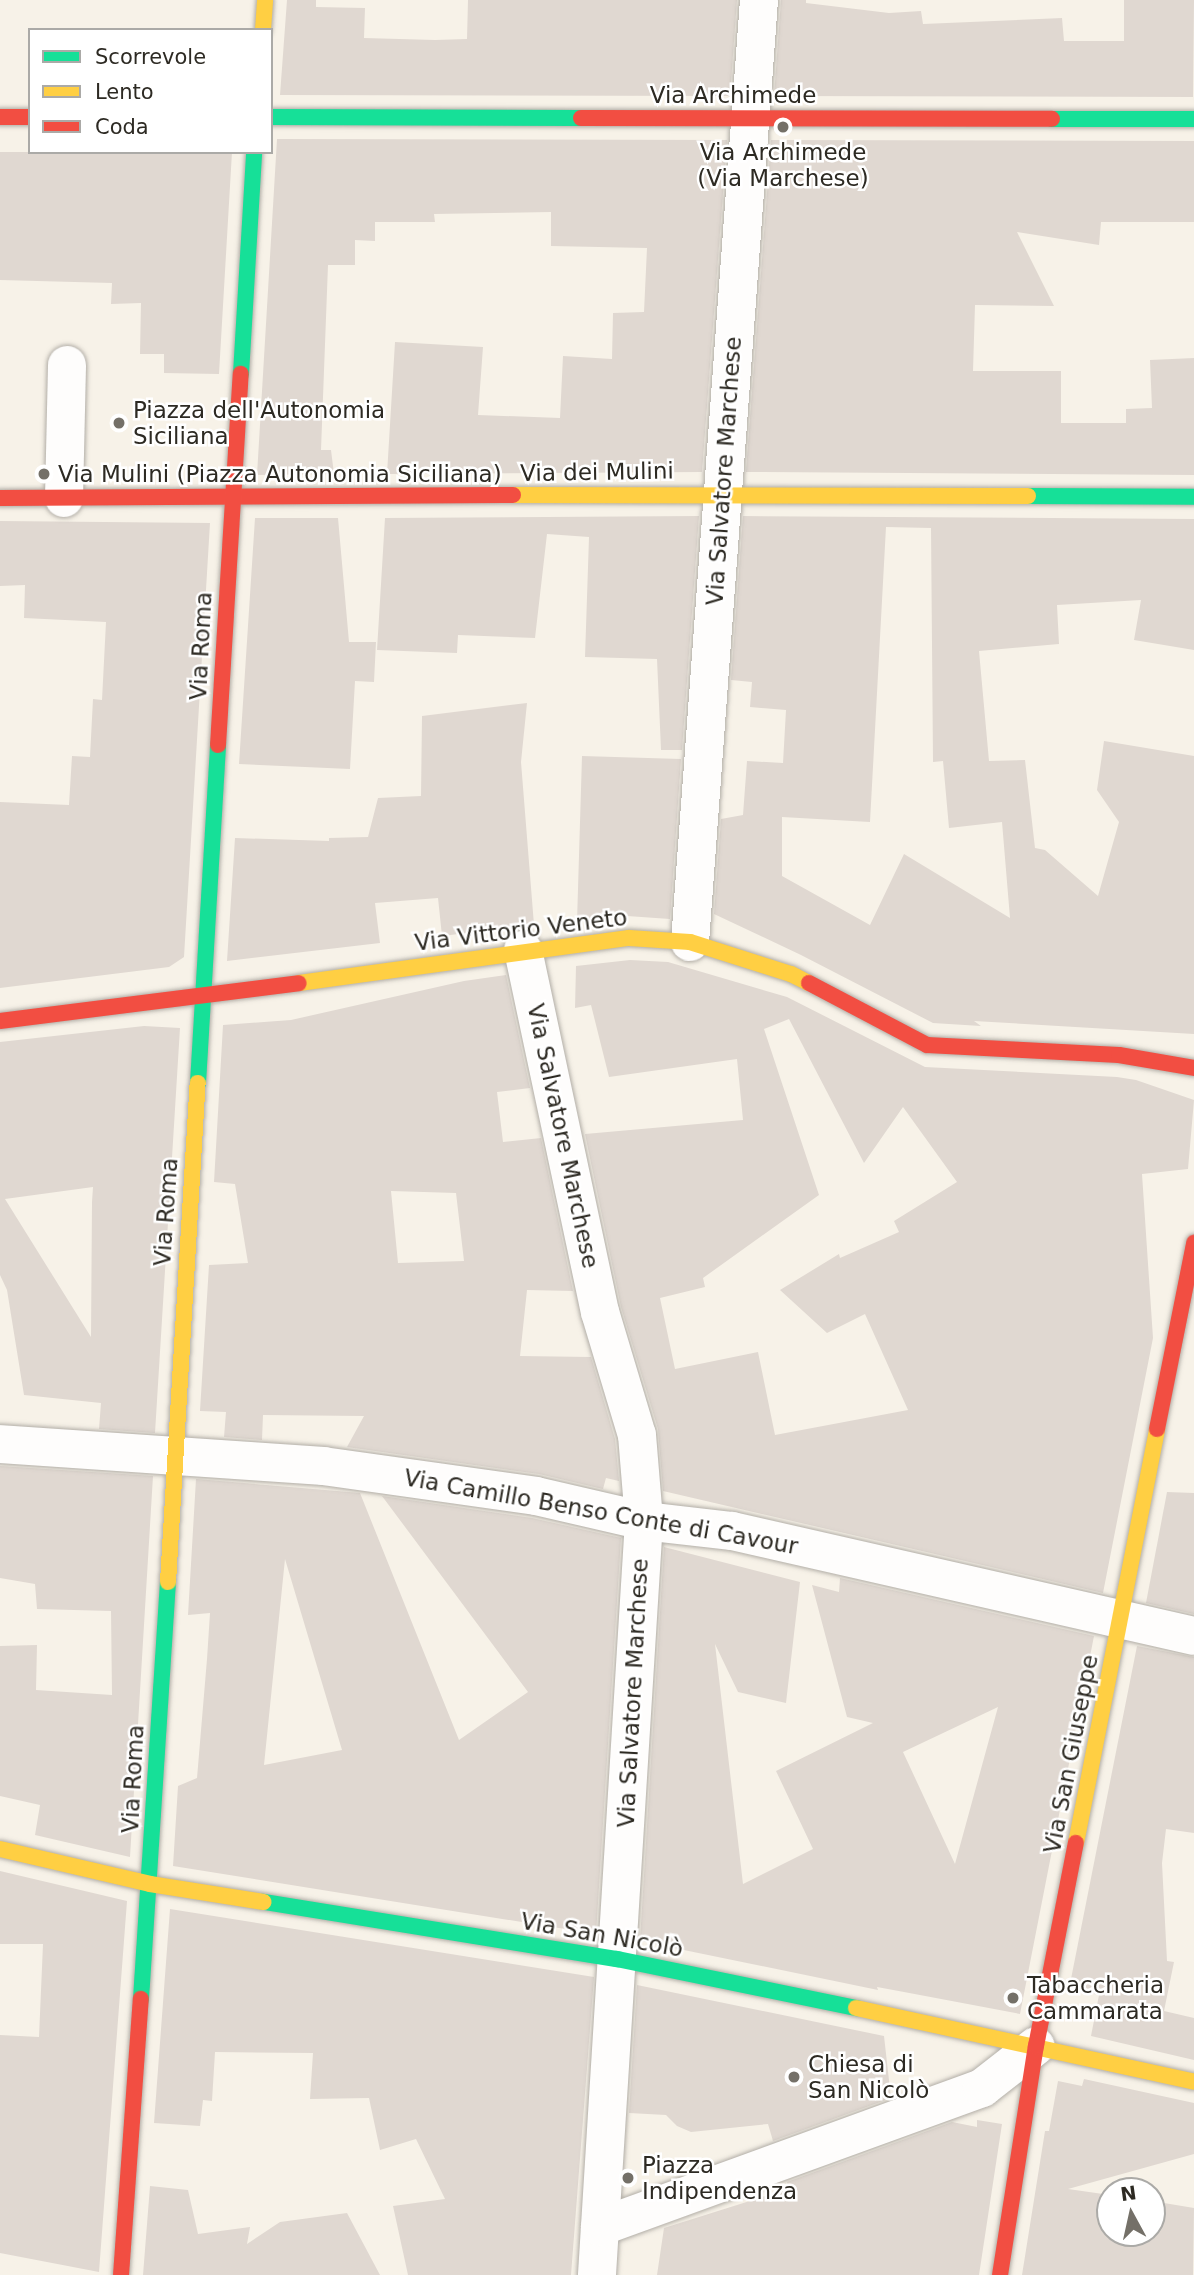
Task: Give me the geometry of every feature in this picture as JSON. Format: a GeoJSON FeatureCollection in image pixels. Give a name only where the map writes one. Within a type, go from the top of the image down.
{"type":"FeatureCollection","features":[{"type":"Feature","properties":{"kind":"street"},"geometry":{"type":"LineString","coordinates":[[263,28],[265,0]]}},
{"type":"Feature","properties":{"kind":"street","name":"Via Salvatore Marchese"},"geometry":{"type":"LineString","coordinates":[[690,942],[759,0]]}},
{"type":"Feature","properties":{"kind":"street"},"geometry":{"type":"LineString","coordinates":[[0,117],[28,117]]}},
{"type":"Feature","properties":{"kind":"street","name":"Via Archimede"},"geometry":{"type":"LineString","coordinates":[[273,117],[1194,119]]}},
{"type":"Feature","properties":{"kind":"street","name":"Via Roma"},"geometry":{"type":"LineString","coordinates":[[121,2275],[150,1884],[254,154]]}},
{"type":"Feature","properties":{"kind":"street"},"geometry":{"type":"LineString","coordinates":[[64,498],[66,365]]}},
{"type":"Feature","properties":{"kind":"street","name":"Via dei Mulini"},"geometry":{"type":"LineString","coordinates":[[0,498],[233,499],[721,494],[1194,497]]}},
{"type":"Feature","properties":{"kind":"street","name":"Via Vittorio Veneto"},"geometry":{"type":"LineString","coordinates":[[0,1021],[202,997],[523,950],[629,938],[690,942],[792,974],[927,1045],[1119,1055],[1194,1068]]}},
{"type":"Feature","properties":{"kind":"street","name":"Via Salvatore Marchese"},"geometry":{"type":"LineString","coordinates":[[523,950],[600,1312],[637,1435],[644,1521],[597,2275]]}},
{"type":"Feature","properties":{"kind":"street","name":"Via San Giuseppe"},"geometry":{"type":"LineString","coordinates":[[1000,2275],[1036,2046],[1194,1243]]}},
{"type":"Feature","properties":{"kind":"street","name":"Via Camillo Benso Conte di Cavour"},"geometry":{"type":"LineString","coordinates":[[0,1444],[323,1466],[536,1496],[644,1521],[732,1531],[1194,1636]]}},
{"type":"Feature","properties":{"kind":"street","name":"Via San Nicolò"},"geometry":{"type":"LineString","coordinates":[[0,1849],[150,1884],[617,1959],[1036,2046],[1194,2082]]}},
{"type":"Feature","properties":{"kind":"street"},"geometry":{"type":"LineString","coordinates":[[600,2227],[982,2088],[1036,2046]]}},
{"type":"Feature","properties":{"kind":"building"},"geometry":{"type":"Polygon","coordinates":[[[287,0],[316,0],[316,7],[365,8],[364,38],[435,40],[467,39],[468,0],[737,0],[730,96],[280,95],[287,0]]]}},
{"type":"Feature","properties":{"kind":"building"},"geometry":{"type":"Polygon","coordinates":[[[781,0],[806,0],[806,3],[889,13],[921,11],[923,24],[1062,18],[1064,41],[1124,41],[1124,0],[1194,0],[1193,97],[774,96],[781,0]]]}},
{"type":"Feature","properties":{"kind":"building"},"geometry":{"type":"Polygon","coordinates":[[[277,139],[727,140],[702,472],[387,474],[395,342],[483,347],[478,415],[560,418],[563,356],[612,359],[613,313],[644,312],[647,248],[551,246],[551,212],[434,214],[435,222],[375,222],[375,241],[355,240],[355,265],[328,265],[321,450],[331,450],[334,474],[257,475],[277,139]]]}},
{"type":"Feature","properties":{"kind":"building"},"geometry":{"type":"Polygon","coordinates":[[[771,140],[1194,141],[1194,222],[1101,222],[1099,245],[1017,232],[1054,306],[975,305],[973,371],[1061,371],[1061,423],[1126,423],[1126,409],[1152,408],[1150,360],[1194,358],[1194,475],[746,472],[771,140]]]}},
{"type":"Feature","properties":{"kind":"building"},"geometry":{"type":"Polygon","coordinates":[[[0,152],[232,154],[219,374],[164,373],[164,354],[140,354],[141,303],[111,304],[112,283],[0,280],[0,152]]]}},
{"type":"Feature","properties":{"kind":"building"},"geometry":{"type":"Polygon","coordinates":[[[699,516],[682,750],[661,750],[657,659],[585,657],[589,537],[547,534],[535,638],[458,635],[457,653],[377,650],[385,518],[699,516]]]}},
{"type":"Feature","properties":{"kind":"building"},"geometry":{"type":"Polygon","coordinates":[[[743,516],[1194,519],[1194,650],[1134,640],[1141,600],[1057,605],[1059,644],[979,651],[989,761],[1025,760],[1035,848],[1045,850],[1098,896],[1119,822],[1097,790],[1104,741],[1194,756],[1194,1034],[974,1021],[981,1026],[933,1023],[714,914],[721,819],[743,815],[747,761],[783,763],[786,710],[750,707],[752,682],[731,680],[743,516]],[[886,527],[870,822],[782,817],[782,876],[870,925],[904,854],[1010,918],[1002,822],[949,828],[943,761],[933,762],[931,528],[886,527]]]}},
{"type":"Feature","properties":{"kind":"building"},"geometry":{"type":"Polygon","coordinates":[[[255,518],[338,518],[349,642],[376,642],[374,682],[355,681],[350,769],[239,764],[255,518]]]}},
{"type":"Feature","properties":{"kind":"building"},"geometry":{"type":"Polygon","coordinates":[[[0,521],[210,523],[184,957],[169,967],[0,988],[0,802],[69,805],[72,756],[90,757],[93,699],[102,700],[106,622],[24,618],[25,585],[0,586],[0,521]]]}},
{"type":"Feature","properties":{"kind":"building"},"geometry":{"type":"Polygon","coordinates":[[[527,703],[521,762],[534,925],[442,936],[438,898],[375,903],[380,943],[227,961],[235,838],[329,841],[329,838],[368,837],[378,798],[421,796],[422,716],[527,703]]]}},
{"type":"Feature","properties":{"kind":"building"},"geometry":{"type":"Polygon","coordinates":[[[582,756],[681,759],[670,919],[627,916],[577,922],[582,756]]]}},
{"type":"Feature","properties":{"kind":"building"},"geometry":{"type":"Polygon","coordinates":[[[630,960],[668,962],[787,997],[925,1067],[1117,1077],[1136,1080],[1194,1100],[1188,1169],[1142,1174],[1153,1338],[1103,1593],[663,1491],[658,1429],[621,1307],[585,1134],[743,1120],[737,1059],[609,1077],[591,1005],[575,1008],[576,966],[630,960]],[[789,1019],[764,1029],[819,1195],[703,1278],[705,1287],[660,1298],[675,1369],[758,1352],[775,1435],[908,1410],[865,1314],[827,1333],[780,1290],[839,1254],[840,1258],[899,1232],[894,1221],[957,1182],[903,1107],[864,1163],[789,1019]]]}},
{"type":"Feature","properties":{"kind":"building"},"geometry":{"type":"Polygon","coordinates":[[[506,975],[530,1088],[497,1092],[503,1142],[541,1138],[573,1291],[527,1290],[520,1356],[591,1357],[615,1439],[619,1481],[606,1478],[603,1489],[539,1474],[347,1447],[364,1416],[263,1415],[262,1440],[224,1437],[226,1412],[200,1411],[209,1265],[248,1263],[235,1184],[214,1182],[223,1025],[291,1020],[464,981],[506,975]],[[391,1191],[398,1263],[464,1261],[456,1193],[391,1191]]]}},
{"type":"Feature","properties":{"kind":"building"},"geometry":{"type":"Polygon","coordinates":[[[144,1026],[180,1028],[155,1433],[99,1429],[101,1403],[24,1395],[7,1290],[0,1275],[0,1042],[144,1026]],[[93,1187],[5,1199],[91,1337],[93,1187]]]}},
{"type":"Feature","properties":{"kind":"building"},"geometry":{"type":"Polygon","coordinates":[[[0,1466],[153,1476],[130,1857],[35,1835],[40,1805],[0,1796],[0,1646],[37,1645],[36,1690],[112,1695],[111,1611],[37,1609],[35,1584],[0,1578],[0,1466]]]}},
{"type":"Feature","properties":{"kind":"building"},"geometry":{"type":"Polygon","coordinates":[[[196,1479],[360,1493],[459,1740],[528,1692],[382,1496],[532,1518],[621,1538],[596,1934],[173,1866],[178,1786],[197,1778],[210,1613],[188,1615],[196,1479]],[[285,1559],[264,1765],[342,1750],[285,1559]]]}},
{"type":"Feature","properties":{"kind":"building"},"geometry":{"type":"Polygon","coordinates":[[[1167,1492],[1194,1493],[1194,1614],[1146,1603],[1167,1492]]]}},
{"type":"Feature","properties":{"kind":"building"},"geometry":{"type":"Polygon","coordinates":[[[664,1547],[800,1582],[786,1703],[738,1692],[715,1644],[743,1884],[813,1849],[776,1771],[873,1723],[847,1717],[812,1585],[839,1592],[840,1578],[1094,1636],[1020,2014],[877,1987],[878,1990],[640,1941],[664,1547]],[[998,1707],[903,1752],[955,1864],[998,1707]]]}},
{"type":"Feature","properties":{"kind":"building"},"geometry":{"type":"Polygon","coordinates":[[[1137,1646],[1194,1657],[1194,1833],[1166,1829],[1162,1863],[1167,1961],[1174,1962],[1164,2011],[1194,2018],[1194,2060],[1091,2036],[1099,1995],[1069,1989],[1137,1646]]]}},
{"type":"Feature","properties":{"kind":"building"},"geometry":{"type":"Polygon","coordinates":[[[0,1871],[127,1901],[99,2272],[0,2253],[0,2035],[39,2037],[43,1944],[0,1944],[0,1871]]]}},
{"type":"Feature","properties":{"kind":"building"},"geometry":{"type":"Polygon","coordinates":[[[170,1909],[594,1977],[571,2275],[408,2275],[393,2206],[445,2199],[416,2139],[380,2150],[369,2098],[310,2099],[313,2053],[215,2052],[212,2101],[203,2100],[200,2126],[154,2123],[170,1909]]]}},
{"type":"Feature","properties":{"kind":"building","name":"Chiesa di San Nicolò"},"geometry":{"type":"Polygon","coordinates":[[[637,1985],[884,2036],[891,2098],[773,2141],[768,2124],[691,2132],[677,2126],[666,2115],[629,2113],[637,1985]]]}},
{"type":"Feature","properties":{"kind":"building"},"geometry":{"type":"Polygon","coordinates":[[[1084,2079],[1194,2103],[1194,2154],[1111,2177],[1096,2177],[1096,2181],[1068,2189],[1096,2193],[1096,2247],[1166,2247],[1166,2203],[1194,2208],[1193,2275],[1022,2275],[1045,2131],[1049,2131],[1058,2081],[1082,2086],[1084,2079]]]}},
{"type":"Feature","properties":{"kind":"building"},"geometry":{"type":"Polygon","coordinates":[[[977,2120],[1002,2124],[979,2275],[657,2275],[664,2228],[775,2193],[774,2190],[788,2186],[787,2182],[952,2122],[977,2127],[977,2120]]]}},
{"type":"Feature","properties":{"kind":"building"},"geometry":{"type":"Polygon","coordinates":[[[150,2186],[188,2190],[198,2234],[250,2227],[247,2244],[280,2222],[347,2213],[380,2275],[143,2275],[150,2186]]]}},
{"type":"Feature","properties":{"kind":"traffic: fast"},"geometry":{"type":"LineString","coordinates":[[273,117],[581,118]]}},
{"type":"Feature","properties":{"kind":"traffic: fast"},"geometry":{"type":"LineString","coordinates":[[1052,119],[1194,119]]}},
{"type":"Feature","properties":{"kind":"traffic: fast"},"geometry":{"type":"LineString","coordinates":[[241,374],[254,154]]}},
{"type":"Feature","properties":{"kind":"traffic: fast"},"geometry":{"type":"LineString","coordinates":[[1028,496],[1194,497]]}},
{"type":"Feature","properties":{"kind":"traffic: fast"},"geometry":{"type":"LineString","coordinates":[[198,1083],[218,745]]}},
{"type":"Feature","properties":{"kind":"traffic: fast"},"geometry":{"type":"LineString","coordinates":[[141,1999],[168,1582]]}},
{"type":"Feature","properties":{"kind":"traffic: fast"},"geometry":{"type":"LineString","coordinates":[[264,1902],[617,1959],[856,2008]]}},
{"type":"Feature","properties":{"kind":"traffic: slow"},"geometry":{"type":"LineString","coordinates":[[263,28],[265,0]]}},
{"type":"Feature","properties":{"kind":"traffic: slow"},"geometry":{"type":"LineString","coordinates":[[513,495],[1028,496]]}},
{"type":"Feature","properties":{"kind":"traffic: slow"},"geometry":{"type":"LineString","coordinates":[[299,983],[629,938],[690,942],[791,974],[809,983]]}},
{"type":"Feature","properties":{"kind":"traffic: slow"},"geometry":{"type":"LineString","coordinates":[[168,1582],[198,1083]]}},
{"type":"Feature","properties":{"kind":"traffic: slow"},"geometry":{"type":"LineString","coordinates":[[1076,1843],[1157,1429]]}},
{"type":"Feature","properties":{"kind":"traffic: slow"},"geometry":{"type":"LineString","coordinates":[[0,1849],[150,1884],[264,1902]]}},
{"type":"Feature","properties":{"kind":"traffic: slow"},"geometry":{"type":"LineString","coordinates":[[856,2008],[1194,2082]]}},
{"type":"Feature","properties":{"kind":"traffic: jam"},"geometry":{"type":"LineString","coordinates":[[0,117],[28,117]]}},
{"type":"Feature","properties":{"kind":"traffic: jam"},"geometry":{"type":"LineString","coordinates":[[581,118],[1052,119]]}},
{"type":"Feature","properties":{"kind":"traffic: jam"},"geometry":{"type":"LineString","coordinates":[[218,745],[241,374]]}},
{"type":"Feature","properties":{"kind":"traffic: jam"},"geometry":{"type":"LineString","coordinates":[[0,498],[513,495]]}},
{"type":"Feature","properties":{"kind":"traffic: jam"},"geometry":{"type":"LineString","coordinates":[[0,1021],[299,983]]}},
{"type":"Feature","properties":{"kind":"traffic: jam"},"geometry":{"type":"LineString","coordinates":[[809,983],[927,1045],[1119,1055],[1194,1068]]}},
{"type":"Feature","properties":{"kind":"traffic: jam"},"geometry":{"type":"LineString","coordinates":[[1157,1429],[1194,1243]]}},
{"type":"Feature","properties":{"kind":"traffic: jam"},"geometry":{"type":"LineString","coordinates":[[1000,2275],[1036,2046],[1076,1843]]}},
{"type":"Feature","properties":{"kind":"traffic: jam"},"geometry":{"type":"LineString","coordinates":[[121,2275],[141,1999]]}},
{"type":"Feature","properties":{"kind":"place","name":"Via Archimede (Via Marchese)"},"geometry":{"type":"Point","coordinates":[783,127]}},
{"type":"Feature","properties":{"kind":"place","name":"Piazza dell'Autonomia Siciliana"},"geometry":{"type":"Point","coordinates":[119,423]}},
{"type":"Feature","properties":{"kind":"place","name":"Via Mulini (Piazza Autonomia Siciliana)"},"geometry":{"type":"Point","coordinates":[44,474]}},
{"type":"Feature","properties":{"kind":"place","name":"Tabaccheria Cammarata"},"geometry":{"type":"Point","coordinates":[1013,1998]}},
{"type":"Feature","properties":{"kind":"place","name":"Chiesa di San Nicolò"},"geometry":{"type":"Point","coordinates":[794,2077]}},
{"type":"Feature","properties":{"kind":"place","name":"Piazza Indipendenza"},"geometry":{"type":"Point","coordinates":[628,2178]}}]}
